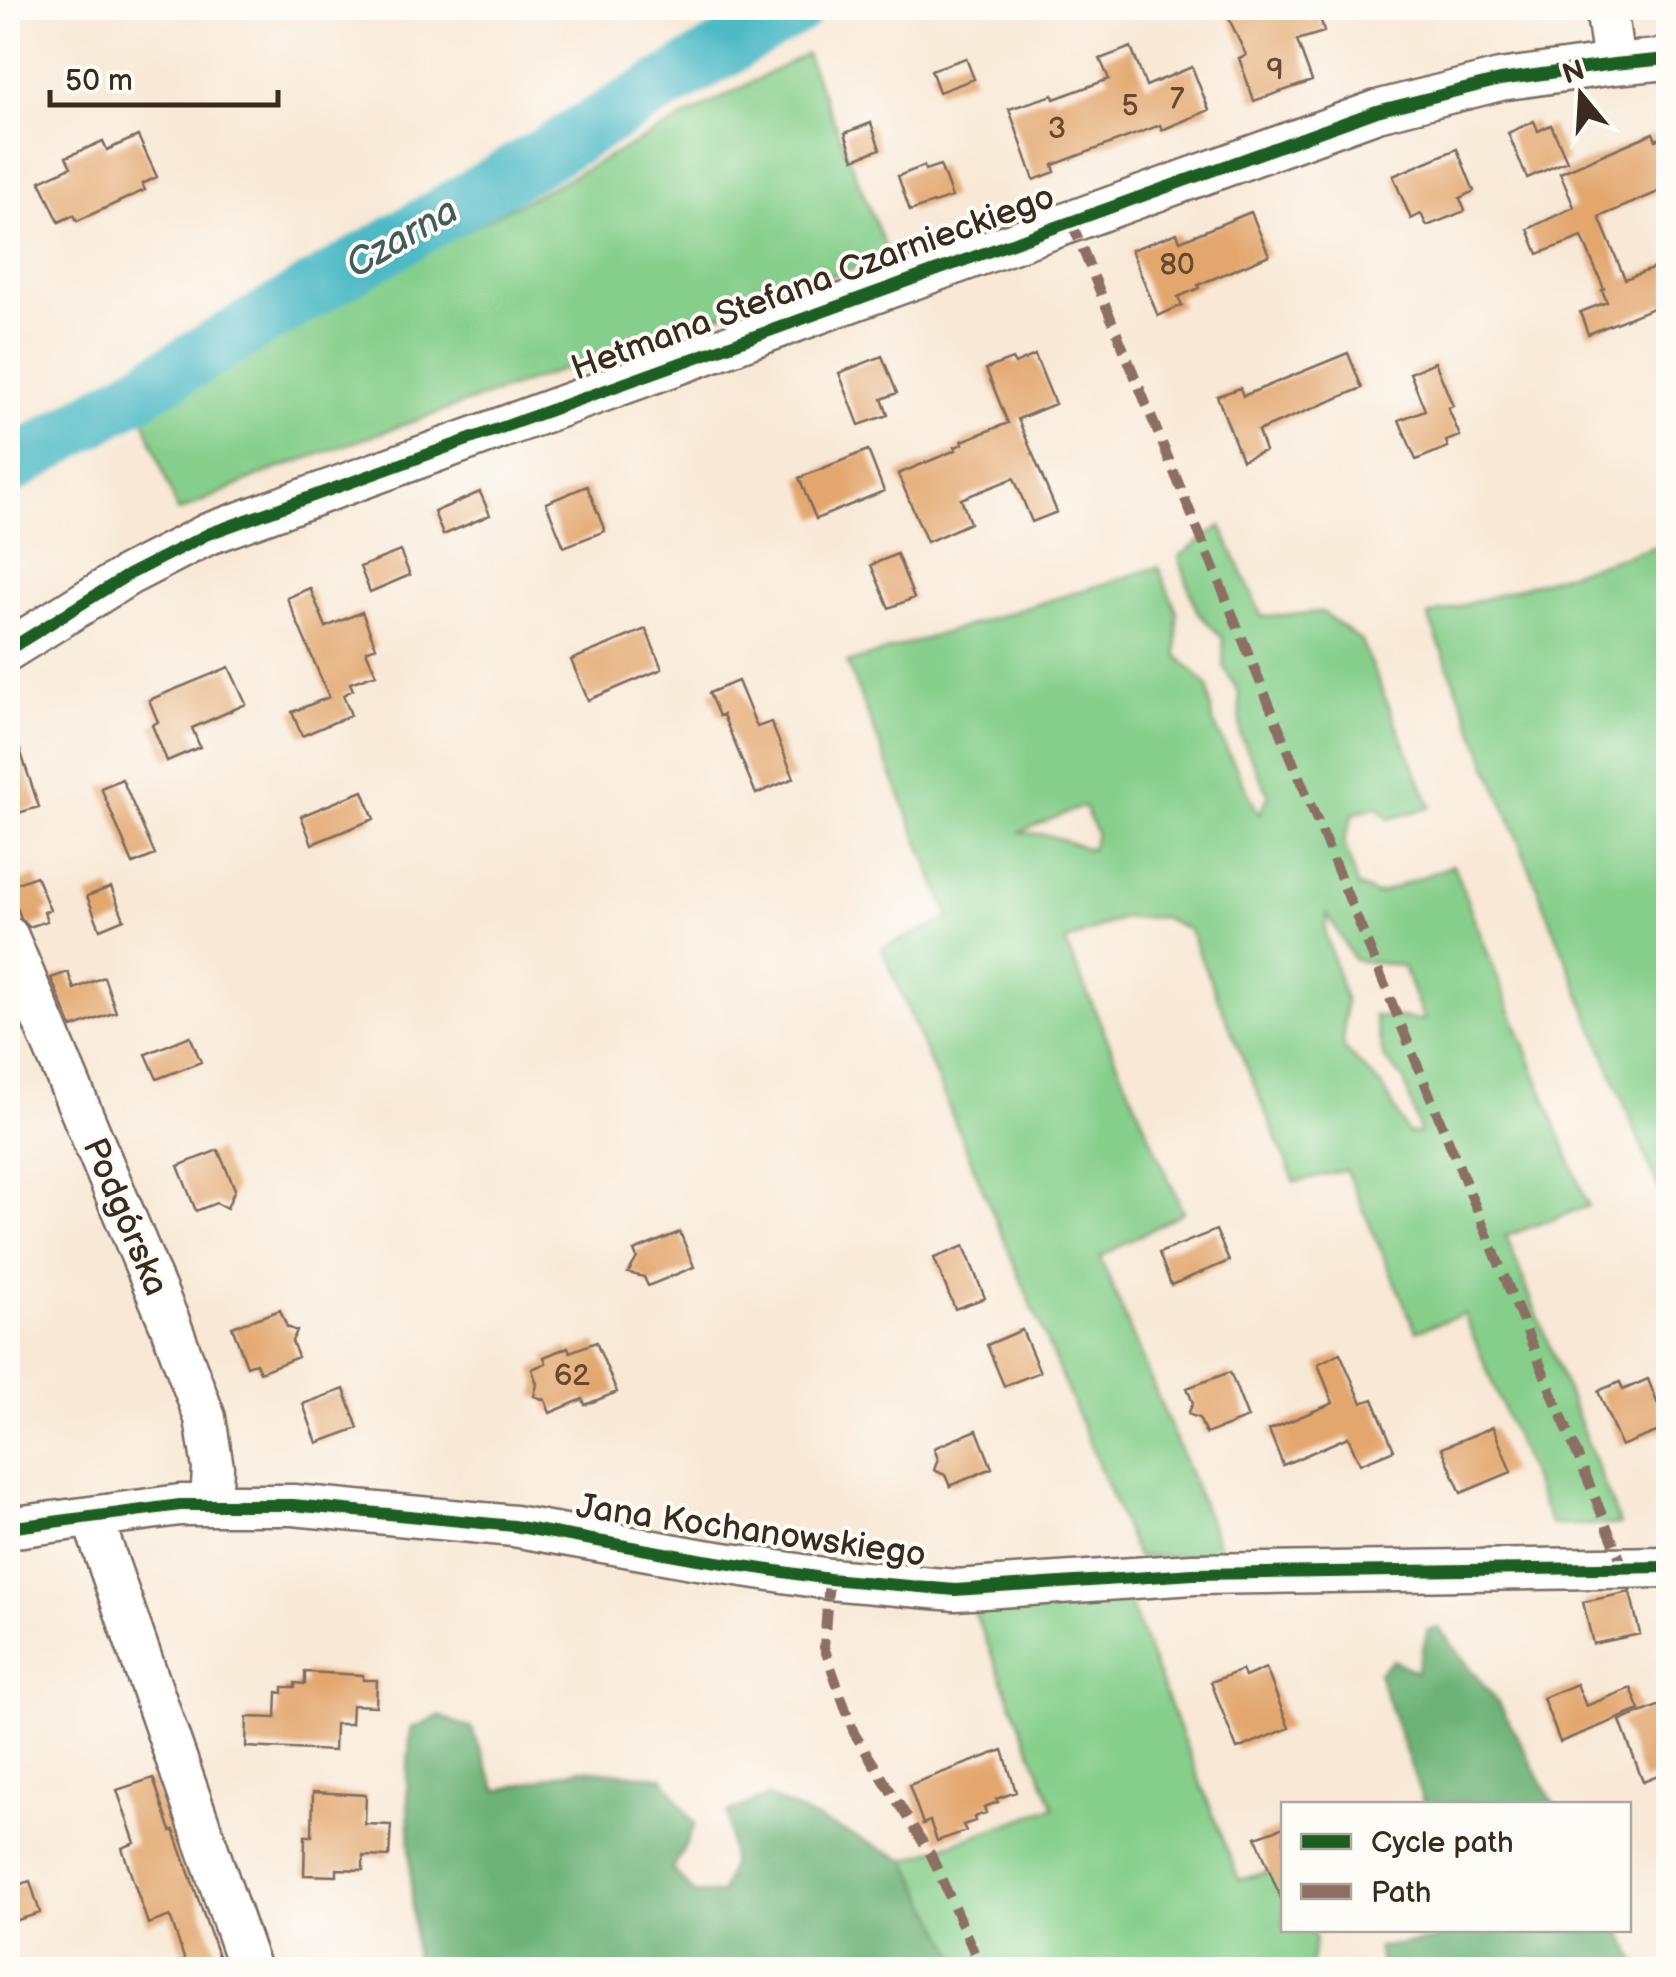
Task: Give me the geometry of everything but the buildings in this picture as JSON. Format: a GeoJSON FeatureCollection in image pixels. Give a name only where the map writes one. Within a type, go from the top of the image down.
{"type":"FeatureCollection","features":[{"type":"Feature","properties":{"kind":"street"},"geometry":{"type":"LineString","coordinates":[[1610,8],[1607,14],[1614,64]]}},
{"type":"Feature","properties":{"kind":"street","name":"Hetmana Stefana Czarnieckiego"},"geometry":{"type":"LineString","coordinates":[[8,650],[144,567],[208,534],[1377,112],[1500,80],[1668,59]]}},
{"type":"Feature","properties":{"kind":"street","name":"Podgórska"},"geometry":{"type":"LineString","coordinates":[[8,938],[206,1418],[213,1468],[210,1505]]}},
{"type":"Feature","properties":{"kind":"street","name":"Jana Kochanowskiego"},"geometry":{"type":"LineString","coordinates":[[8,1528],[180,1505],[293,1505],[514,1526],[828,1580],[956,1590],[1193,1574],[1668,1567]]}},
{"type":"Feature","properties":{"kind":"street"},"geometry":{"type":"LineString","coordinates":[[92,1518],[250,1970]]}},
{"type":"Feature","properties":{"kind":"green space"},"geometry":{"type":"Polygon","coordinates":[[[806,54],[889,256],[268,472],[178,512],[138,402],[806,54]]]}},
{"type":"Feature","properties":{"kind":"green space"},"geometry":{"type":"Polygon","coordinates":[[[1221,526],[1262,617],[1322,612],[1361,641],[1431,807],[1389,819],[1377,806],[1353,814],[1344,841],[1357,886],[1376,895],[1453,865],[1588,1206],[1506,1236],[1620,1525],[1551,1525],[1464,1314],[1416,1331],[1346,1170],[1295,1182],[1189,930],[1162,917],[1122,918],[1065,942],[1183,1212],[1100,1257],[1223,1555],[1137,1557],[882,948],[950,919],[847,663],[1158,567],[1177,612],[1177,655],[1208,687],[1212,720],[1259,814],[1269,795],[1241,737],[1239,693],[1224,667],[1223,639],[1197,611],[1179,557],[1221,526]],[[1084,806],[1019,832],[1048,835],[1091,850],[1096,833],[1084,806]],[[1327,914],[1325,933],[1345,999],[1343,1047],[1384,1089],[1408,1134],[1420,1133],[1404,1080],[1384,1058],[1374,1016],[1424,1020],[1403,966],[1354,960],[1327,914]]]}},
{"type":"Feature","properties":{"kind":"green space"},"geometry":{"type":"Polygon","coordinates":[[[1661,545],[1668,568],[1668,1212],[1428,616],[1661,545]]]}},
{"type":"Feature","properties":{"kind":"green space"},"geometry":{"type":"Polygon","coordinates":[[[1128,1600],[1239,1880],[1281,1869],[1281,1932],[1312,1932],[1315,1939],[1310,1967],[963,1969],[906,1860],[1054,1807],[973,1609],[1128,1600]]]}},
{"type":"Feature","properties":{"kind":"green space"},"geometry":{"type":"Polygon","coordinates":[[[1439,1628],[1501,1707],[1553,1802],[1423,1802],[1378,1673],[1393,1660],[1416,1672],[1428,1630],[1439,1628]]]}},
{"type":"Feature","properties":{"kind":"green space"},"geometry":{"type":"Polygon","coordinates":[[[439,1716],[472,1729],[497,1791],[580,1769],[663,1777],[695,1825],[673,1869],[693,1893],[721,1894],[731,1864],[728,1813],[767,1796],[906,1860],[963,1969],[415,1969],[407,1779],[411,1728],[439,1716]]]}},
{"type":"Feature","properties":{"kind":"green space"},"geometry":{"type":"Polygon","coordinates":[[[1446,1932],[1622,1932],[1640,1969],[1382,1969],[1378,1947],[1436,1940],[1446,1932]]]}},
{"type":"Feature","properties":{"kind":"waterway","name":"Czarna"},"geometry":{"type":"LineString","coordinates":[[8,468],[796,8]]}},
{"type":"Feature","properties":{"kind":"marked path"},"geometry":{"type":"LineString","coordinates":[[1071,221],[1623,1566]]}},
{"type":"Feature","properties":{"kind":"marked path"},"geometry":{"type":"LineString","coordinates":[[829,1579],[824,1647],[854,1733],[931,1855],[982,1970]]}},
{"type":"Feature","properties":{"kind":"cycle path"},"geometry":{"type":"LineString","coordinates":[[8,650],[128,575],[208,534],[1377,111],[1500,80],[1668,59]]}},
{"type":"Feature","properties":{"kind":"cycle path"},"geometry":{"type":"LineString","coordinates":[[8,1528],[180,1505],[293,1505],[514,1526],[829,1579],[955,1590],[1193,1574],[1668,1567]]}}]}
